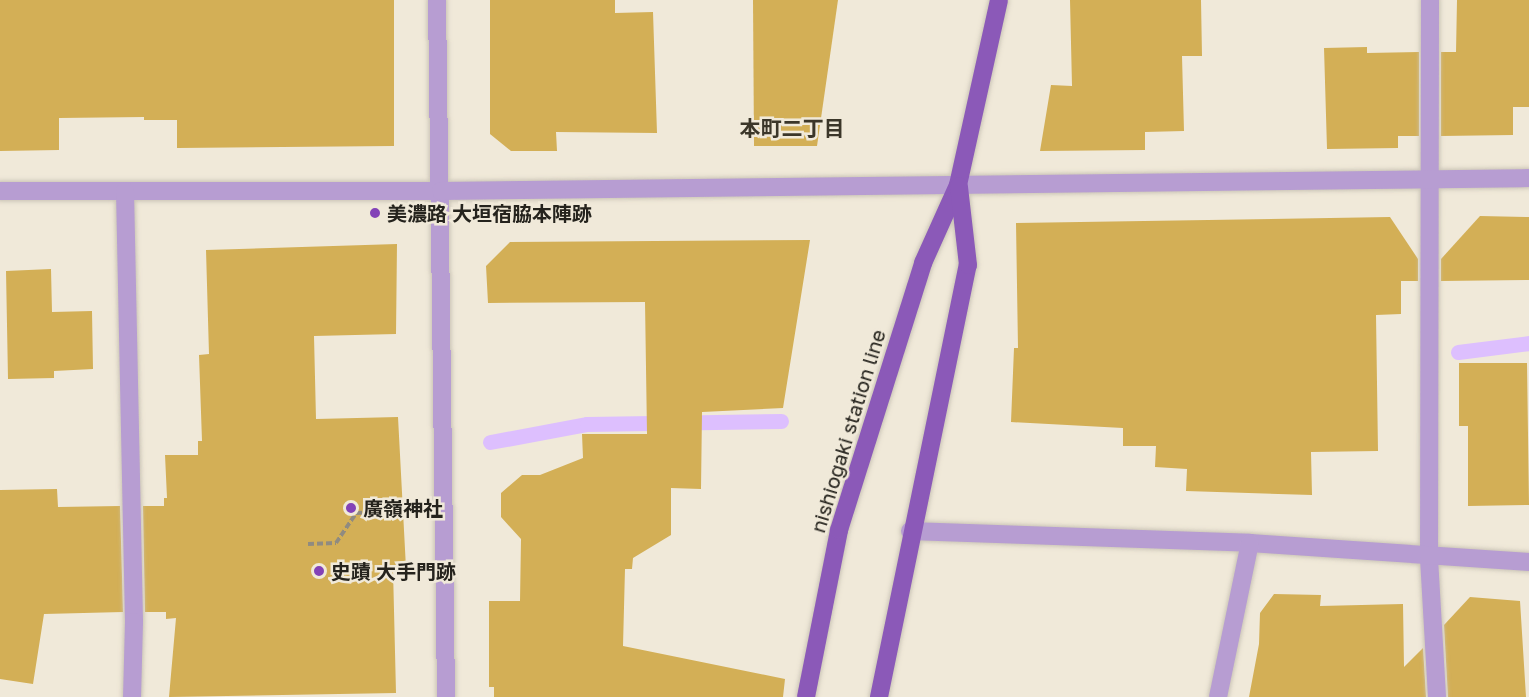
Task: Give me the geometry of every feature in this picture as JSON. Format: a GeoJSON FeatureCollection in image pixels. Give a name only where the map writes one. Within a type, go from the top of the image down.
{"type":"FeatureCollection","features":[{"type":"Feature","properties":{"kind":"main road","name":"nishiogaki station line"},"geometry":{"type":"LineString","coordinates":[[806,697],[839,530],[923,263],[958,185],[999,0]]}},
{"type":"Feature","properties":{"kind":"main road","name":"nishiogaki station line"},"geometry":{"type":"LineString","coordinates":[[879,697],[910,531],[968,265],[958,185]]}},
{"type":"Feature","properties":{"kind":"street"},"geometry":{"type":"LineString","coordinates":[[437,0],[446,697]]}},
{"type":"Feature","properties":{"kind":"street"},"geometry":{"type":"LineString","coordinates":[[1430,0],[1427,179],[1429,558],[1437,697]]}},
{"type":"Feature","properties":{"kind":"street"},"geometry":{"type":"LineString","coordinates":[[0,191],[441,191],[1529,178]]}},
{"type":"Feature","properties":{"kind":"street"},"geometry":{"type":"LineString","coordinates":[[125,191],[134,622],[132,697]]}},
{"type":"Feature","properties":{"kind":"street"},"geometry":{"type":"LineString","coordinates":[[910,531],[1250,543],[1429,558],[1529,562]]}},
{"type":"Feature","properties":{"kind":"street"},"geometry":{"type":"LineString","coordinates":[[1218,697],[1250,543]]}},
{"type":"Feature","properties":{"kind":"path"},"geometry":{"type":"LineString","coordinates":[[308,544],[336,543],[356,513],[444,510]]}},
{"type":"Feature","properties":{"kind":"building"},"geometry":{"type":"Polygon","coordinates":[[[0,0],[394,0],[394,146],[177,148],[177,120],[144,120],[144,117],[59,118],[59,150],[0,151],[0,0]]]}},
{"type":"Feature","properties":{"kind":"building"},"geometry":{"type":"Polygon","coordinates":[[[490,0],[615,0],[615,13],[653,12],[657,133],[556,132],[557,151],[511,151],[490,134],[490,0]]]}},
{"type":"Feature","properties":{"kind":"building"},"geometry":{"type":"Polygon","coordinates":[[[753,0],[838,0],[817,146],[754,146],[753,0]]]}},
{"type":"Feature","properties":{"kind":"building"},"geometry":{"type":"Polygon","coordinates":[[[1070,0],[1201,0],[1202,56],[1182,56],[1184,131],[1145,132],[1145,150],[1040,151],[1051,85],[1072,86],[1070,0]]]}},
{"type":"Feature","properties":{"kind":"building"},"geometry":{"type":"Polygon","coordinates":[[[1457,0],[1529,0],[1529,107],[1513,107],[1513,135],[1441,136],[1441,52],[1456,52],[1457,0]]]}},
{"type":"Feature","properties":{"kind":"building"},"geometry":{"type":"Polygon","coordinates":[[[1367,47],[1367,53],[1419,52],[1419,136],[1398,136],[1398,148],[1327,149],[1324,48],[1367,47]]]}},
{"type":"Feature","properties":{"kind":"building"},"geometry":{"type":"Polygon","coordinates":[[[1480,216],[1529,217],[1529,280],[1441,281],[1441,259],[1480,216]]]}},
{"type":"Feature","properties":{"kind":"building"},"geometry":{"type":"Polygon","coordinates":[[[1390,217],[1418,259],[1418,281],[1401,281],[1401,314],[1376,315],[1378,451],[1311,452],[1312,495],[1186,491],[1187,469],[1155,467],[1156,446],[1123,446],[1123,428],[1011,422],[1014,348],[1018,348],[1016,223],[1390,217]]]}},
{"type":"Feature","properties":{"kind":"building"},"geometry":{"type":"Polygon","coordinates":[[[810,240],[783,408],[702,412],[701,489],[671,488],[671,535],[633,558],[632,569],[625,569],[623,646],[785,679],[783,697],[494,697],[494,687],[489,687],[489,601],[520,601],[521,539],[501,517],[501,493],[522,475],[540,475],[583,458],[582,434],[647,434],[645,302],[488,303],[486,266],[510,242],[810,240]]]}},
{"type":"Feature","properties":{"kind":"building"},"geometry":{"type":"Polygon","coordinates":[[[397,244],[396,334],[314,336],[316,419],[398,417],[406,568],[393,569],[396,693],[169,697],[176,618],[166,619],[166,612],[145,612],[143,506],[164,506],[164,498],[167,498],[165,455],[198,455],[198,441],[202,441],[199,355],[209,354],[206,250],[397,244]]]}},
{"type":"Feature","properties":{"kind":"building"},"geometry":{"type":"Polygon","coordinates":[[[51,269],[52,312],[92,311],[93,369],[54,371],[54,378],[8,379],[6,271],[51,269]]]}},
{"type":"Feature","properties":{"kind":"building"},"geometry":{"type":"Polygon","coordinates":[[[1459,363],[1527,363],[1529,505],[1468,506],[1468,426],[1459,426],[1459,363]]]}},
{"type":"Feature","properties":{"kind":"building"},"geometry":{"type":"Polygon","coordinates":[[[57,489],[58,507],[120,506],[123,612],[44,614],[33,684],[0,679],[0,490],[57,489]]]}},
{"type":"Feature","properties":{"kind":"building"},"geometry":{"type":"Polygon","coordinates":[[[1274,594],[1321,595],[1320,606],[1403,604],[1404,667],[1423,648],[1426,697],[1249,697],[1259,644],[1260,613],[1274,594]]]}},
{"type":"Feature","properties":{"kind":"building"},"geometry":{"type":"Polygon","coordinates":[[[1470,597],[1520,601],[1526,697],[1448,697],[1444,625],[1470,597]]]}},
{"type":"Feature","properties":{"kind":"waterway"},"geometry":{"type":"LineString","coordinates":[[1458,352],[1529,343]]}},
{"type":"Feature","properties":{"kind":"waterway"},"geometry":{"type":"LineString","coordinates":[[490,442],[587,424],[781,421]]}},
{"type":"Feature","properties":{"kind":"place","name":"美濃路 大垣宿脇本陣跡"},"geometry":{"type":"Point","coordinates":[375,213]}},
{"type":"Feature","properties":{"kind":"place","name":"廣嶺神社"},"geometry":{"type":"Point","coordinates":[351,508]}},
{"type":"Feature","properties":{"kind":"place","name":"史蹟 大手門跡"},"geometry":{"type":"Point","coordinates":[319,571]}},
{"type":"Feature","properties":{"kind":"district","name":"本町二丁目"},"geometry":{"type":"Point","coordinates":[792,128]}}]}
